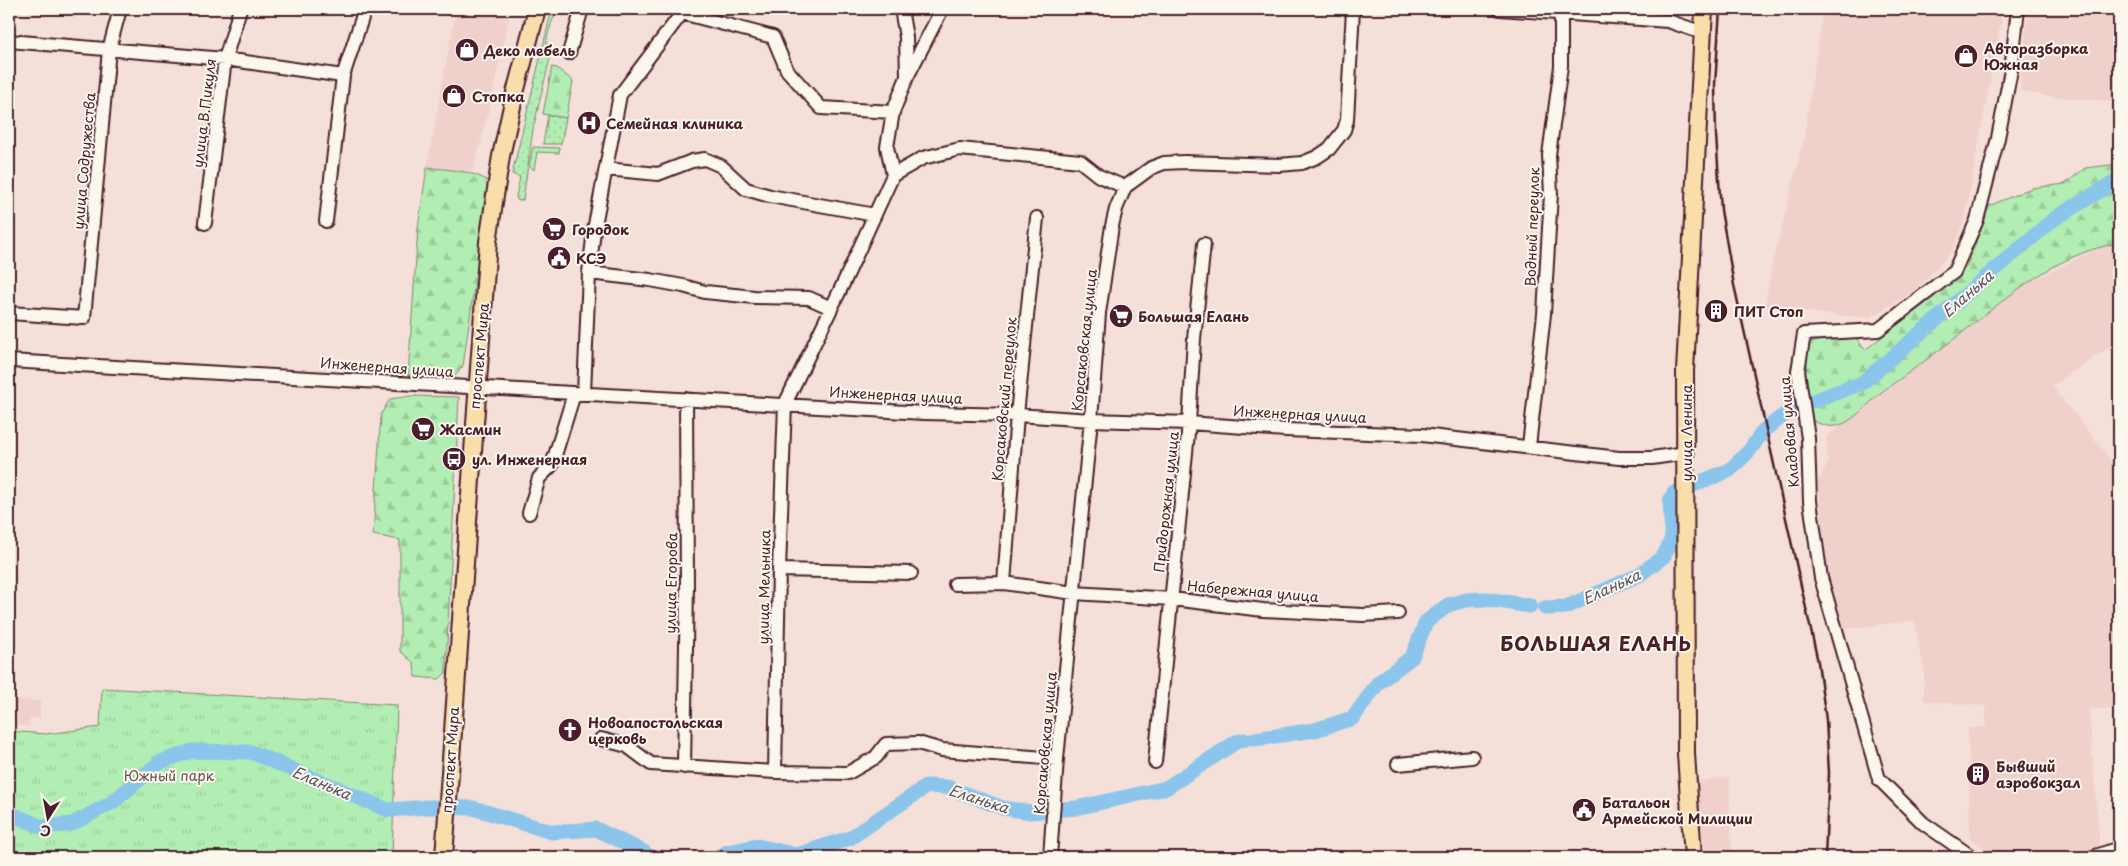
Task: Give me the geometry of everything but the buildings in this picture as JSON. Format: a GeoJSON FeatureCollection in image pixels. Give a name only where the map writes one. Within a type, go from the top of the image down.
{"type":"FeatureCollection","features":[{"type":"Feature","properties":{"kind":"main road","name":"проспект Мира"},"geometry":{"type":"LineString","coordinates":[[444,857],[476,388],[488,242],[501,156],[514,93],[537,9]]}},
{"type":"Feature","properties":{"kind":"main road","name":"улица Ленина"},"geometry":{"type":"LineString","coordinates":[[1693,857],[1686,754],[1687,526],[1685,372],[1704,9]]}},
{"type":"Feature","properties":{"kind":"street","name":"улица Содружества"},"geometry":{"type":"LineString","coordinates":[[9,313],[84,318],[109,50],[120,9]]}},
{"type":"Feature","properties":{"kind":"street","name":"улица В.Пикуля"},"geometry":{"type":"LineString","coordinates":[[205,222],[225,59],[240,9]]}},
{"type":"Feature","properties":{"kind":"street"},"geometry":{"type":"LineString","coordinates":[[326,221],[342,76],[365,9]]}},
{"type":"Feature","properties":{"kind":"street"},"geometry":{"type":"LineString","coordinates":[[569,53],[582,9]]}},
{"type":"Feature","properties":{"kind":"street"},"geometry":{"type":"LineString","coordinates":[[901,9],[906,37],[907,77]]}},
{"type":"Feature","properties":{"kind":"street"},"geometry":{"type":"LineString","coordinates":[[893,175],[887,147],[894,112],[907,77],[942,9]]}},
{"type":"Feature","properties":{"kind":"street"},"geometry":{"type":"LineString","coordinates":[[784,404],[893,175],[923,158],[960,150],[1080,161],[1099,176],[1125,187],[1151,168],[1164,163],[1291,165],[1302,163],[1322,154],[1337,141],[1344,130],[1347,120],[1353,9]]}},
{"type":"Feature","properties":{"kind":"street"},"geometry":{"type":"LineString","coordinates":[[1500,9],[1561,11],[1668,21],[1702,33]]}},
{"type":"Feature","properties":{"kind":"street","name":"Кладовая улица"},"geometry":{"type":"LineString","coordinates":[[1972,857],[1923,823],[1879,779],[1821,578],[1810,501],[1808,438],[1798,371],[1804,334],[1825,331],[1878,330],[1954,272],[1977,220],[1998,138],[2011,70],[2018,9]]}},
{"type":"Feature","properties":{"kind":"street"},"geometry":{"type":"LineString","coordinates":[[529,513],[539,478],[552,464],[579,394],[594,230],[620,95],[682,11],[773,37],[787,70],[821,108],[894,112]]}},
{"type":"Feature","properties":{"kind":"street","name":"Водный переулок"},"geometry":{"type":"LineString","coordinates":[[1529,446],[1544,314],[1551,194],[1549,155],[1561,66],[1561,11]]}},
{"type":"Feature","properties":{"kind":"street"},"geometry":{"type":"LineString","coordinates":[[9,41],[225,59],[342,76]]}},
{"type":"Feature","properties":{"kind":"street"},"geometry":{"type":"LineString","coordinates":[[606,169],[658,174],[692,161],[705,159],[722,166],[746,189],[770,196],[875,215]]}},
{"type":"Feature","properties":{"kind":"street","name":"Корсаковская улица"},"geometry":{"type":"LineString","coordinates":[[1050,857],[1057,759],[1092,420],[1099,313],[1116,209],[1125,187]]}},
{"type":"Feature","properties":{"kind":"street","name":"Корсаковский переулок"},"geometry":{"type":"LineString","coordinates":[[1004,582],[1017,415],[1037,218]]}},
{"type":"Feature","properties":{"kind":"street","name":"Придорожная улица"},"geometry":{"type":"LineString","coordinates":[[1155,762],[1189,423],[1194,339],[1204,244]]}},
{"type":"Feature","properties":{"kind":"street"},"geometry":{"type":"LineString","coordinates":[[589,273],[650,280],[705,292],[754,297],[808,298],[831,308]]}},
{"type":"Feature","properties":{"kind":"street","name":"Инженерная улица"},"geometry":{"type":"LineString","coordinates":[[9,361],[924,413],[1017,415],[1092,420],[1189,423],[1286,430],[1422,435],[1619,458],[1652,458],[1686,453]]}},
{"type":"Feature","properties":{"kind":"street","name":"улица Егорова"},"geometry":{"type":"LineString","coordinates":[[684,767],[687,585],[686,399]]}},
{"type":"Feature","properties":{"kind":"street","name":"улица Мельника"},"geometry":{"type":"LineString","coordinates":[[775,772],[784,404]]}},
{"type":"Feature","properties":{"kind":"street"},"geometry":{"type":"LineString","coordinates":[[779,570],[911,573]]}},
{"type":"Feature","properties":{"kind":"street","name":"Набережная улица"},"geometry":{"type":"LineString","coordinates":[[956,584],[1004,582],[1074,593],[1172,599],[1263,610],[1363,615],[1398,613]]}},
{"type":"Feature","properties":{"kind":"street"},"geometry":{"type":"LineString","coordinates":[[601,740],[627,746],[651,764],[775,772],[848,773],[876,757],[886,744],[918,743],[942,750],[1057,759]]}},
{"type":"Feature","properties":{"kind":"street"},"geometry":{"type":"LineString","coordinates":[[1398,764],[1472,757]]}},
{"type":"Feature","properties":{"kind":"street"},"geometry":{"type":"LineString","coordinates":[[2093,857],[2119,848]]}},
{"type":"Feature","properties":{"kind":"shaded area"},"geometry":{"type":"Polygon","coordinates":[[[456,9],[479,9],[509,16],[488,115],[472,174],[427,167],[456,9]]]}},
{"type":"Feature","properties":{"kind":"shaded area"},"geometry":{"type":"Polygon","coordinates":[[[1823,9],[2003,9],[1965,218],[1952,251],[1918,289],[1869,318],[1765,308],[1772,265],[1803,143],[1823,9]]]}},
{"type":"Feature","properties":{"kind":"shaded area"},"geometry":{"type":"Polygon","coordinates":[[[2034,9],[2119,9],[2119,102],[2046,96],[2020,91],[2027,20],[2034,12],[2034,9]]]}},
{"type":"Feature","properties":{"kind":"shaded area"},"geometry":{"type":"Polygon","coordinates":[[[2113,241],[2119,246],[2119,341],[2052,386],[2119,471],[2119,708],[2089,710],[2100,848],[2058,857],[1995,857],[1970,837],[1968,728],[1986,727],[1986,706],[1924,701],[1924,671],[1914,620],[1839,630],[1828,582],[1818,482],[1828,463],[1826,437],[2019,287],[2113,241]]]}},
{"type":"Feature","properties":{"kind":"shaded area"},"geometry":{"type":"Polygon","coordinates":[[[9,699],[40,701],[40,719],[30,718],[29,726],[9,725],[9,699]]]}},
{"type":"Feature","properties":{"kind":"shaded area"},"geometry":{"type":"Polygon","coordinates":[[[1729,778],[1732,857],[1704,857],[1696,781],[1729,778]]]}},
{"type":"Feature","properties":{"kind":"green space"},"geometry":{"type":"Polygon","coordinates":[[[552,9],[557,9],[547,40],[550,58],[533,129],[523,200],[518,201],[516,197],[520,177],[512,174],[552,9]]]}},
{"type":"Feature","properties":{"kind":"green space"},"geometry":{"type":"Polygon","coordinates":[[[552,67],[557,68],[573,81],[566,118],[543,114],[552,67]]]}},
{"type":"Feature","properties":{"kind":"green space"},"geometry":{"type":"Polygon","coordinates":[[[548,115],[566,118],[561,144],[543,144],[548,115]]]}},
{"type":"Feature","properties":{"kind":"green space"},"geometry":{"type":"Polygon","coordinates":[[[533,147],[560,148],[559,153],[537,152],[534,170],[529,166],[533,147]]]}},
{"type":"Feature","properties":{"kind":"green space"},"geometry":{"type":"Polygon","coordinates":[[[2119,164],[2119,243],[2097,248],[2076,256],[2036,277],[1883,391],[1845,423],[1829,426],[1813,421],[1805,373],[1807,344],[1848,336],[1854,337],[1866,349],[1933,298],[1967,266],[1989,206],[2031,188],[2065,184],[2085,168],[2119,164]]]}},
{"type":"Feature","properties":{"kind":"green space"},"geometry":{"type":"Polygon","coordinates":[[[427,167],[468,173],[489,182],[463,366],[455,376],[424,380],[408,376],[418,228],[427,167]]]}},
{"type":"Feature","properties":{"kind":"green space"},"geometry":{"type":"Polygon","coordinates":[[[411,396],[459,397],[446,673],[439,679],[415,677],[414,663],[400,651],[400,540],[373,535],[381,414],[390,399],[411,396]]]}},
{"type":"Feature","properties":{"kind":"green space","name":"Южный парк"},"geometry":{"type":"Polygon","coordinates":[[[102,688],[397,705],[392,857],[9,857],[9,731],[46,734],[100,727],[102,688]]]}},
{"type":"Feature","properties":{"kind":"waterway","name":"Еланька"},"geometry":{"type":"LineString","coordinates":[[1813,401],[1862,383],[2054,219],[2119,179]]}},
{"type":"Feature","properties":{"kind":"waterway","name":"Еланька"},"geometry":{"type":"LineString","coordinates":[[1545,608],[1566,607],[1639,575],[1664,556],[1672,538],[1670,501],[1674,493],[1730,470],[1749,451],[1764,430],[1795,407]]}},
{"type":"Feature","properties":{"kind":"waterway","name":"Еланька"},"geometry":{"type":"LineString","coordinates":[[1255,739],[1315,730],[1353,718],[1378,683],[1412,657],[1426,622],[1448,605],[1466,600],[1486,599],[1530,606]]}},
{"type":"Feature","properties":{"kind":"waterway","name":"Еланька"},"geometry":{"type":"LineString","coordinates":[[721,857],[727,852],[757,846],[797,855],[850,838],[927,786],[947,787],[1003,808],[1030,812],[1076,808],[1166,788],[1236,742],[1244,740]]}},
{"type":"Feature","properties":{"kind":"waterway","name":"Еланька"},"geometry":{"type":"LineString","coordinates":[[9,813],[42,827],[72,824],[113,802],[160,762],[192,751],[251,752],[388,810],[428,807],[473,808],[552,832],[596,829],[642,851],[650,857]]}},
{"type":"Feature","properties":{"kind":"railway"},"geometry":{"type":"LineString","coordinates":[[1720,9],[1715,85],[1721,210],[1734,285],[1818,662],[1826,720],[1829,773],[1825,857]]}},
{"type":"Feature","properties":{"kind":"place","name":"Деко мебель"},"geometry":{"type":"Point","coordinates":[467,50]}},
{"type":"Feature","properties":{"kind":"place","name":"Авторазборка Южная"},"geometry":{"type":"Point","coordinates":[1966,56]}},
{"type":"Feature","properties":{"kind":"place","name":"Стопка"},"geometry":{"type":"Point","coordinates":[454,96]}},
{"type":"Feature","properties":{"kind":"place","name":"Семейная клиника"},"geometry":{"type":"Point","coordinates":[589,123]}},
{"type":"Feature","properties":{"kind":"place","name":"Городок"},"geometry":{"type":"Point","coordinates":[554,229]}},
{"type":"Feature","properties":{"kind":"place","name":"КСЭ"},"geometry":{"type":"Point","coordinates":[559,258]}},
{"type":"Feature","properties":{"kind":"place","name":"ПИТ Стоп"},"geometry":{"type":"Point","coordinates":[1716,311]}},
{"type":"Feature","properties":{"kind":"place","name":"Большая Елань"},"geometry":{"type":"Point","coordinates":[1121,316]}},
{"type":"Feature","properties":{"kind":"place","name":"Жасмин"},"geometry":{"type":"Point","coordinates":[423,429]}},
{"type":"Feature","properties":{"kind":"place","name":"ул. Инженерная"},"geometry":{"type":"Point","coordinates":[454,459]}},
{"type":"Feature","properties":{"kind":"place","name":"Новоапостольская церковь"},"geometry":{"type":"Point","coordinates":[570,730]}},
{"type":"Feature","properties":{"kind":"place","name":"Бывший аэровокзал"},"geometry":{"type":"Point","coordinates":[1978,774]}},
{"type":"Feature","properties":{"kind":"place","name":"Батальон Армейской Милиции"},"geometry":{"type":"Point","coordinates":[1584,810]}},
{"type":"Feature","properties":{"kind":"district","name":"БОЛЬШАЯ ЕЛАНЬ"},"geometry":{"type":"Point","coordinates":[1596,643]}}]}
